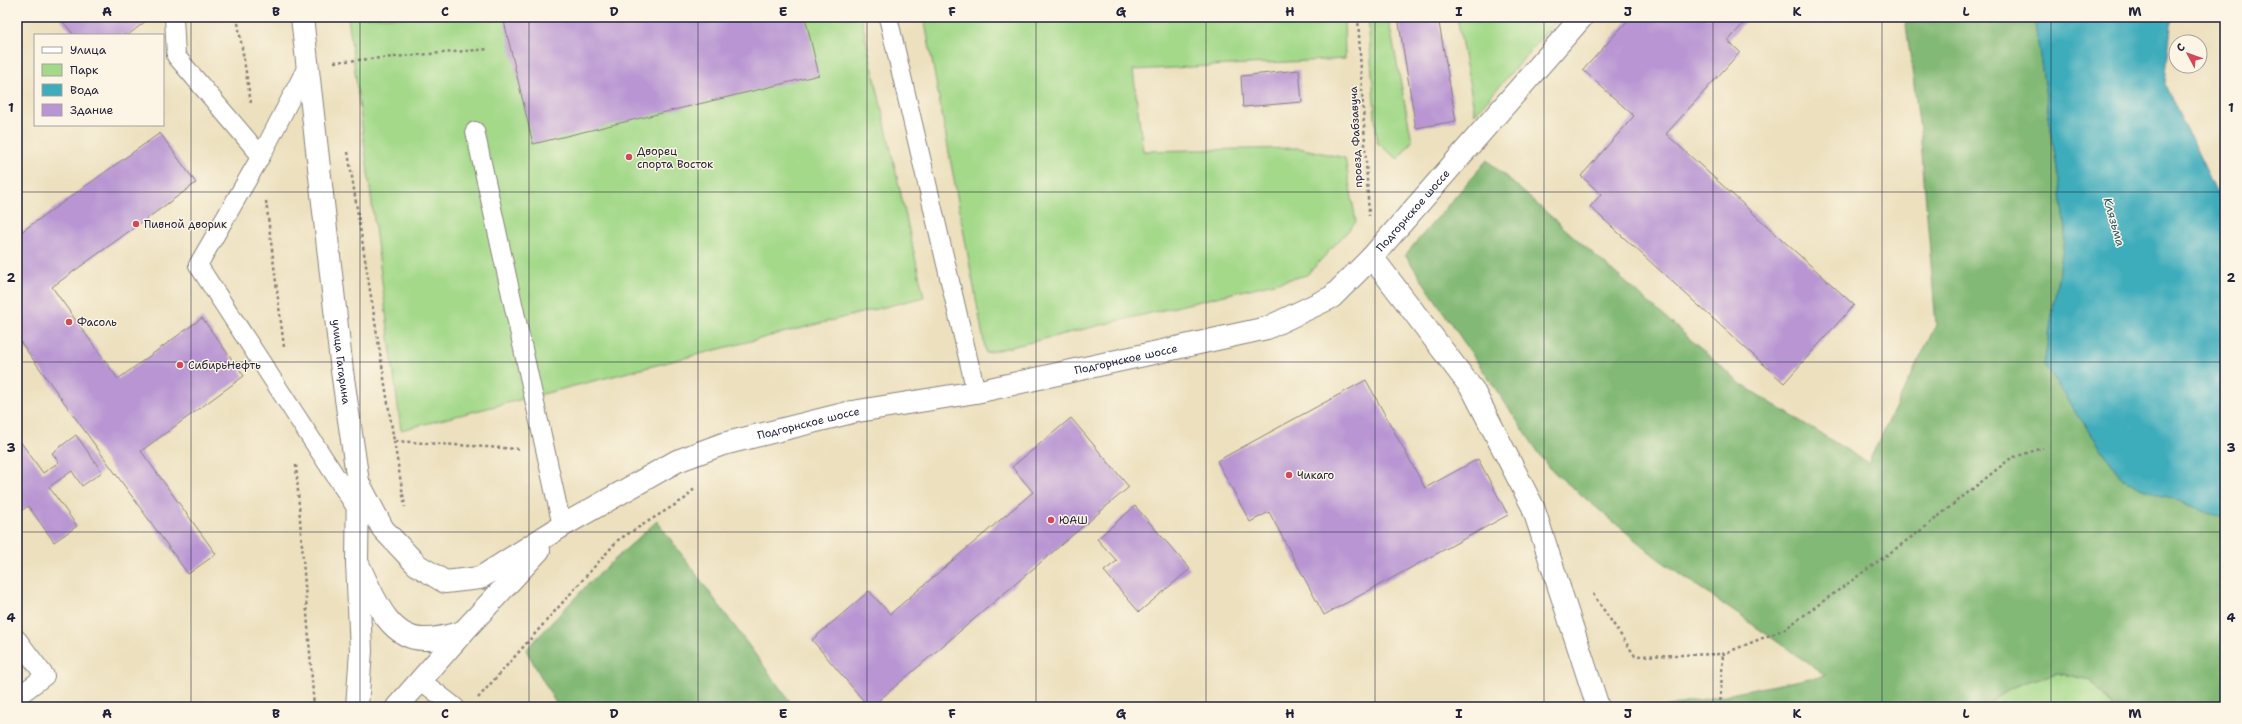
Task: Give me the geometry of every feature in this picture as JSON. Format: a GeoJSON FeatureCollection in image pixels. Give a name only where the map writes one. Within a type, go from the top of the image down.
{"type":"FeatureCollection","features":[{"type":"Feature","properties":{"kind":"street","name":"улица Гагарина"},"geometry":{"type":"LineString","coordinates":[[302,17],[342,371],[358,482],[357,562],[361,651],[357,707]]}},
{"type":"Feature","properties":{"kind":"street","name":"Подгорнское шоссе"},"geometry":{"type":"LineString","coordinates":[[562,526],[677,461],[723,444],[852,412],[976,392],[1267,328],[1332,297],[1372,256],[1582,17]]}},
{"type":"Feature","properties":{"kind":"street"},"geometry":{"type":"LineString","coordinates":[[1372,256],[1473,390],[1533,507],[1598,707]]}},
{"type":"Feature","properties":{"kind":"street"},"geometry":{"type":"LineString","coordinates":[[358,482],[383,529],[417,565],[444,582],[480,578],[562,526]]}},
{"type":"Feature","properties":{"kind":"street"},"geometry":{"type":"LineString","coordinates":[[397,707],[463,632],[562,526]]}},
{"type":"Feature","properties":{"kind":"street"},"geometry":{"type":"LineString","coordinates":[[357,562],[381,611],[395,628],[412,637],[425,639],[463,632]]}},
{"type":"Feature","properties":{"kind":"lane"},"geometry":{"type":"LineString","coordinates":[[174,17],[176,56],[261,156]]}},
{"type":"Feature","properties":{"kind":"lane"},"geometry":{"type":"LineString","coordinates":[[888,17],[976,392]]}},
{"type":"Feature","properties":{"kind":"lane"},"geometry":{"type":"LineString","coordinates":[[308,64],[261,156],[198,265],[357,509]]}},
{"type":"Feature","properties":{"kind":"lane"},"geometry":{"type":"LineString","coordinates":[[475,131],[562,526]]}},
{"type":"Feature","properties":{"kind":"lane"},"geometry":{"type":"LineString","coordinates":[[17,639],[45,676],[17,697]]}},
{"type":"Feature","properties":{"kind":"lane"},"geometry":{"type":"LineString","coordinates":[[420,680],[455,707]]}},
{"type":"Feature","properties":{"kind":"path"},"geometry":{"type":"LineString","coordinates":[[237,17],[240,41]]}},
{"type":"Feature","properties":{"kind":"path","name":"проезд Фабзавуча"},"geometry":{"type":"LineString","coordinates":[[1358,17],[1372,256]]}},
{"type":"Feature","properties":{"kind":"path"},"geometry":{"type":"LineString","coordinates":[[308,64],[488,49]]}},
{"type":"Feature","properties":{"kind":"path"},"geometry":{"type":"LineString","coordinates":[[332,56],[334,70]]}},
{"type":"Feature","properties":{"kind":"path"},"geometry":{"type":"LineString","coordinates":[[347,149],[405,510]]}},
{"type":"Feature","properties":{"kind":"path"},"geometry":{"type":"LineString","coordinates":[[394,441],[546,451]]}},
{"type":"Feature","properties":{"kind":"path"},"geometry":{"type":"LineString","coordinates":[[1591,591],[1635,656],[1723,654],[1785,629],[1924,528],[2012,458],[2043,448]]}},
{"type":"Feature","properties":{"kind":"path"},"geometry":{"type":"LineString","coordinates":[[475,701],[618,540],[686,498],[696,487]]}},
{"type":"Feature","properties":{"kind":"path"},"geometry":{"type":"LineString","coordinates":[[1720,707],[1723,654]]}},
{"type":"Feature","properties":{"kind":"green space","name":"Дворец спорта Восток"},"geometry":{"type":"Polygon","coordinates":[[[348,17],[861,17],[924,297],[401,430],[348,17]]]}},
{"type":"Feature","properties":{"kind":"green space"},"geometry":{"type":"Polygon","coordinates":[[[924,17],[1344,17],[1345,59],[1133,70],[1143,151],[1299,148],[1345,158],[1356,222],[1307,275],[986,353],[924,17]]]}},
{"type":"Feature","properties":{"kind":"green space"},"geometry":{"type":"Polygon","coordinates":[[[1368,17],[1388,17],[1412,141],[1398,159],[1377,143],[1368,17]]]}},
{"type":"Feature","properties":{"kind":"green space"},"geometry":{"type":"Polygon","coordinates":[[[1457,17],[1560,17],[1475,114],[1457,17]]]}},
{"type":"Feature","properties":{"kind":"green space"},"geometry":{"type":"Polygon","coordinates":[[[1905,17],[2034,17],[2066,228],[2044,366],[2123,480],[2225,519],[2225,707],[2114,707],[2090,680],[2057,673],[2023,683],[1994,698],[1988,707],[1665,707],[1825,675],[1657,558],[1549,468],[1405,255],[1487,160],[1742,385],[1868,463],[1936,325],[1920,130],[1905,17]]]}},
{"type":"Feature","properties":{"kind":"green space"},"geometry":{"type":"Polygon","coordinates":[[[657,521],[794,707],[558,707],[526,650],[590,582],[657,521]]]}},
{"type":"Feature","properties":{"kind":"green space"},"geometry":{"type":"Polygon","coordinates":[[[2057,673],[2090,680],[2114,707],[1988,707],[2002,694],[2011,689],[2029,681],[2057,673]]]}},
{"type":"Feature","properties":{"kind":"water","name":"Клязьма"},"geometry":{"type":"Polygon","coordinates":[[[2034,17],[2172,17],[2170,34],[2168,34],[2168,55],[2165,84],[2225,210],[2225,519],[2123,480],[2044,366],[2066,228],[2034,17]]]}},
{"type":"Feature","properties":{"kind":"building"},"geometry":{"type":"Polygon","coordinates":[[[59,17],[151,17],[129,34],[73,34],[59,17]]]}},
{"type":"Feature","properties":{"kind":"building"},"geometry":{"type":"Polygon","coordinates":[[[503,17],[805,17],[819,75],[533,144],[503,17]]]}},
{"type":"Feature","properties":{"kind":"building"},"geometry":{"type":"Polygon","coordinates":[[[1398,17],[1438,17],[1456,121],[1416,128],[1398,17]]]}},
{"type":"Feature","properties":{"kind":"building"},"geometry":{"type":"Polygon","coordinates":[[[1631,17],[1749,17],[1728,41],[1740,52],[1666,134],[1854,305],[1784,383],[1590,207],[1601,194],[1581,176],[1634,116],[1583,70],[1631,17]]]}},
{"type":"Feature","properties":{"kind":"building"},"geometry":{"type":"Polygon","coordinates":[[[1299,70],[1302,102],[1243,107],[1241,76],[1299,70]]]}},
{"type":"Feature","properties":{"kind":"building"},"geometry":{"type":"Polygon","coordinates":[[[160,133],[196,183],[52,287],[118,379],[202,318],[244,376],[141,451],[216,554],[188,574],[17,337],[17,235],[160,133]]]}},
{"type":"Feature","properties":{"kind":"building"},"geometry":{"type":"Polygon","coordinates":[[[1366,380],[1425,488],[1478,459],[1508,515],[1324,615],[1269,512],[1250,522],[1217,461],[1366,380]]]}},
{"type":"Feature","properties":{"kind":"building"},"geometry":{"type":"Polygon","coordinates":[[[1071,418],[1129,487],[871,707],[869,707],[812,640],[869,591],[890,614],[1033,492],[1012,467],[1071,418]]]}},
{"type":"Feature","properties":{"kind":"building"},"geometry":{"type":"Polygon","coordinates":[[[76,435],[102,472],[82,486],[72,471],[49,487],[77,526],[54,542],[28,506],[17,514],[17,437],[43,473],[59,462],[52,453],[76,435]]]}},
{"type":"Feature","properties":{"kind":"building"},"geometry":{"type":"Polygon","coordinates":[[[1135,506],[1190,569],[1139,612],[1104,571],[1117,561],[1097,539],[1135,506]]]}},
{"type":"Feature","properties":{"kind":"place","name":"Дворец спорта Восток"},"geometry":{"type":"Point","coordinates":[629,157]}},
{"type":"Feature","properties":{"kind":"place","name":"Пивной дворик"},"geometry":{"type":"Point","coordinates":[136,224]}},
{"type":"Feature","properties":{"kind":"place","name":"Фасоль"},"geometry":{"type":"Point","coordinates":[69,322]}},
{"type":"Feature","properties":{"kind":"place","name":"СибирьНефть"},"geometry":{"type":"Point","coordinates":[180,365]}},
{"type":"Feature","properties":{"kind":"place","name":"Чикаго"},"geometry":{"type":"Point","coordinates":[1289,475]}},
{"type":"Feature","properties":{"kind":"place","name":"ЮАШ"},"geometry":{"type":"Point","coordinates":[1051,520]}}]}
